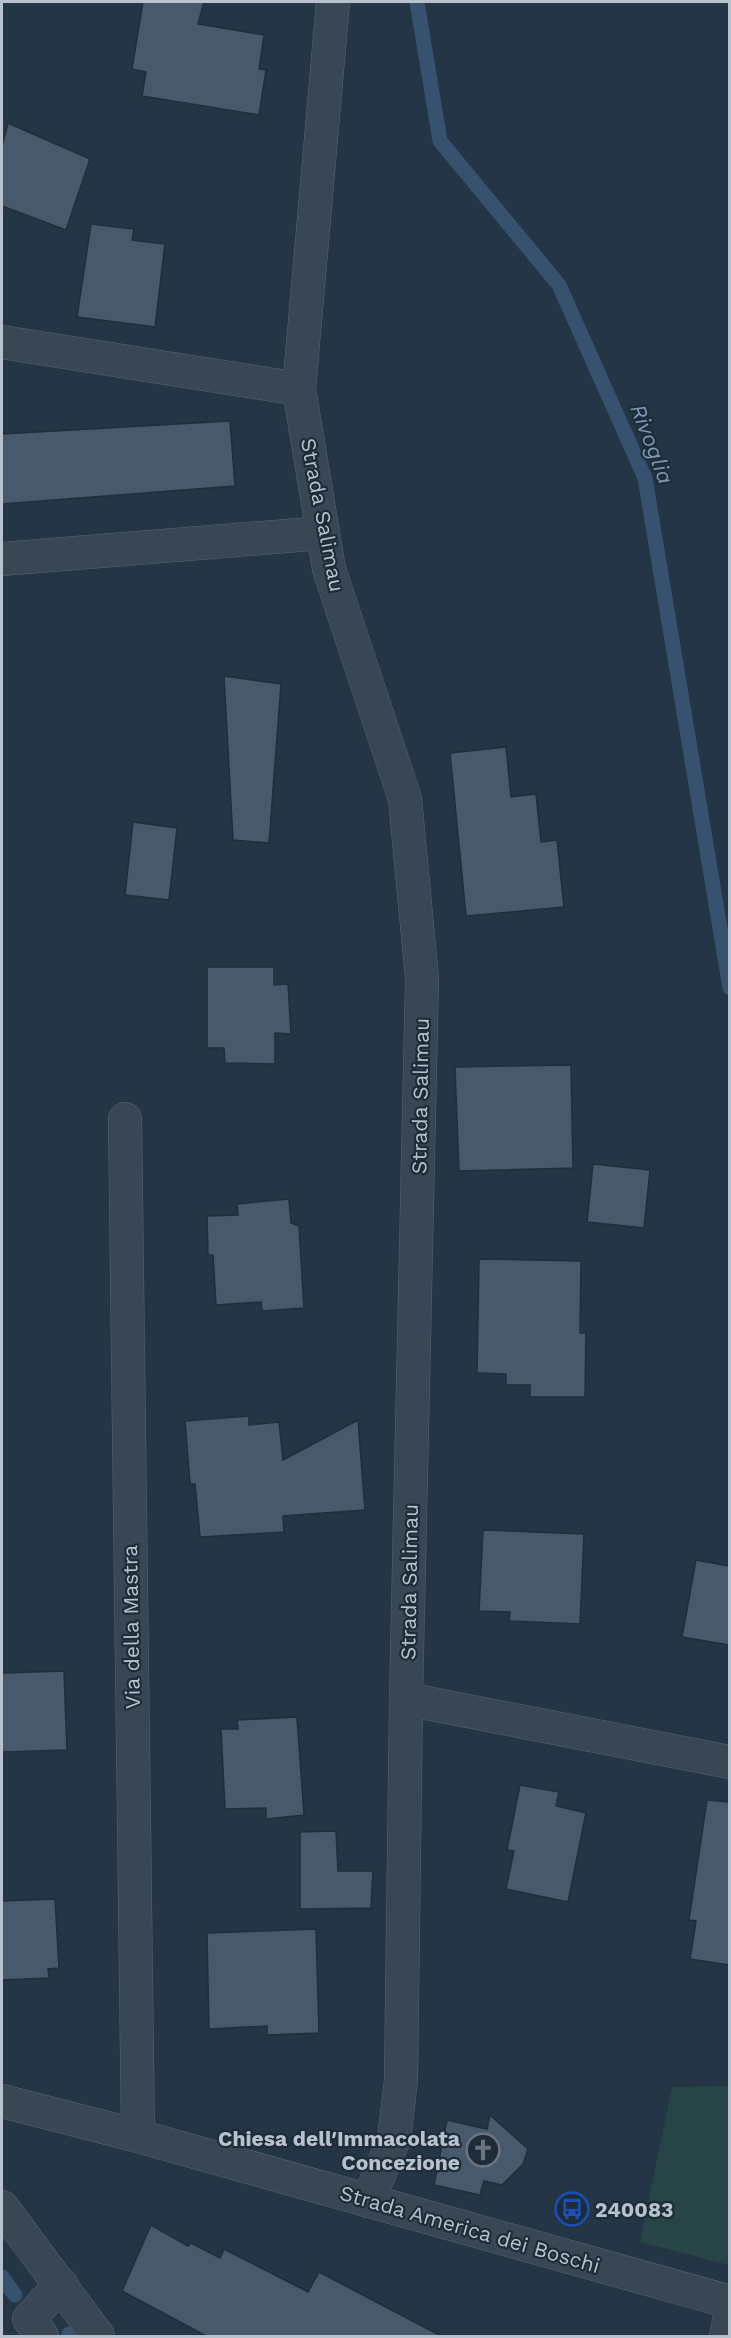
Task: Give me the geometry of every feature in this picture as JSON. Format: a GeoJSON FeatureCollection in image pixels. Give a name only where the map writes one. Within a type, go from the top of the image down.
{"type":"FeatureCollection","features":[{"type":"Feature","properties":{"kind":"street","name":"Strada Salimau"},"geometry":{"type":"LineString","coordinates":[[333,2],[299,389],[329,569],[405,799],[422,978],[406,1699],[401,2080],[394,2139],[368,2201]]}},
{"type":"Feature","properties":{"kind":"street"},"geometry":{"type":"LineString","coordinates":[[2,342],[299,389]]}},
{"type":"Feature","properties":{"kind":"street"},"geometry":{"type":"LineString","coordinates":[[2,559],[323,533]]}},
{"type":"Feature","properties":{"kind":"street","name":"Via della Mastra"},"geometry":{"type":"LineString","coordinates":[[125,1119],[138,2136]]}},
{"type":"Feature","properties":{"kind":"street"},"geometry":{"type":"LineString","coordinates":[[406,1699],[729,1762]]}},
{"type":"Feature","properties":{"kind":"street","name":"Strada America dei Boschi"},"geometry":{"type":"LineString","coordinates":[[2,2101],[138,2136],[729,2302]]}},
{"type":"Feature","properties":{"kind":"street"},"geometry":{"type":"LineString","coordinates":[[2,2207],[99,2337]]}},
{"type":"Feature","properties":{"kind":"street"},"geometry":{"type":"LineString","coordinates":[[32,2331],[61,2284]]}},
{"type":"Feature","properties":{"kind":"street"},"geometry":{"type":"LineString","coordinates":[[726,2337],[729,2316]]}},
{"type":"Feature","properties":{"kind":"green space"},"geometry":{"type":"Polygon","coordinates":[[[729,2086],[729,2265],[640,2242],[672,2087],[729,2086]]]}},
{"type":"Feature","properties":{"kind":"building"},"geometry":{"type":"Polygon","coordinates":[[[143,2],[204,2],[198,24],[264,35],[259,69],[266,70],[259,115],[142,96],[146,72],[132,69],[143,2]]]}},
{"type":"Feature","properties":{"kind":"building"},"geometry":{"type":"Polygon","coordinates":[[[8,123],[90,159],[66,230],[2,206],[2,146],[8,123]]]}},
{"type":"Feature","properties":{"kind":"building"},"geometry":{"type":"Polygon","coordinates":[[[91,224],[134,229],[132,240],[165,244],[155,327],[77,317],[91,224]]]}},
{"type":"Feature","properties":{"kind":"building"},"geometry":{"type":"Polygon","coordinates":[[[230,421],[235,486],[2,504],[2,434],[230,421]]]}},
{"type":"Feature","properties":{"kind":"building"},"geometry":{"type":"Polygon","coordinates":[[[224,676],[281,684],[269,843],[233,840],[224,676]]]}},
{"type":"Feature","properties":{"kind":"building"},"geometry":{"type":"Polygon","coordinates":[[[506,747],[511,797],[536,794],[541,842],[557,840],[564,907],[466,916],[450,753],[506,747]]]}},
{"type":"Feature","properties":{"kind":"building"},"geometry":{"type":"Polygon","coordinates":[[[133,822],[177,828],[169,900],[125,895],[133,822]]]}},
{"type":"Feature","properties":{"kind":"building"},"geometry":{"type":"Polygon","coordinates":[[[207,967],[274,967],[274,985],[288,984],[291,1034],[275,1033],[275,1064],[225,1063],[224,1048],[207,1048],[207,967]]]}},
{"type":"Feature","properties":{"kind":"building"},"geometry":{"type":"Polygon","coordinates":[[[571,1065],[573,1168],[459,1171],[455,1067],[571,1065]]]}},
{"type":"Feature","properties":{"kind":"building"},"geometry":{"type":"Polygon","coordinates":[[[593,1164],[650,1170],[644,1228],[587,1222],[593,1164]]]}},
{"type":"Feature","properties":{"kind":"building"},"geometry":{"type":"Polygon","coordinates":[[[289,1199],[291,1223],[299,1226],[304,1308],[262,1311],[261,1302],[216,1305],[213,1255],[208,1255],[207,1216],[238,1215],[237,1204],[289,1199]]]}},
{"type":"Feature","properties":{"kind":"building"},"geometry":{"type":"Polygon","coordinates":[[[479,1259],[581,1261],[580,1333],[586,1333],[585,1397],[530,1397],[530,1385],[506,1385],[506,1374],[477,1373],[479,1259]]]}},
{"type":"Feature","properties":{"kind":"building"},"geometry":{"type":"Polygon","coordinates":[[[249,1416],[249,1425],[279,1422],[283,1460],[358,1420],[365,1510],[283,1516],[284,1532],[200,1537],[195,1484],[190,1484],[185,1421],[249,1416]]]}},
{"type":"Feature","properties":{"kind":"building"},"geometry":{"type":"Polygon","coordinates":[[[483,1530],[584,1534],[580,1624],[509,1621],[510,1612],[479,1611],[483,1530]]]}},
{"type":"Feature","properties":{"kind":"building"},"geometry":{"type":"Polygon","coordinates":[[[696,1560],[729,1566],[729,1645],[682,1637],[696,1560]]]}},
{"type":"Feature","properties":{"kind":"building"},"geometry":{"type":"Polygon","coordinates":[[[64,1671],[67,1750],[2,1752],[2,1673],[64,1671]]]}},
{"type":"Feature","properties":{"kind":"building"},"geometry":{"type":"Polygon","coordinates":[[[297,1717],[304,1815],[266,1819],[266,1808],[225,1809],[221,1729],[238,1729],[237,1720],[297,1717]]]}},
{"type":"Feature","properties":{"kind":"building"},"geometry":{"type":"Polygon","coordinates":[[[520,1785],[559,1792],[556,1806],[586,1813],[568,1902],[506,1889],[514,1851],[507,1850],[520,1785]]]}},
{"type":"Feature","properties":{"kind":"building"},"geometry":{"type":"Polygon","coordinates":[[[707,1800],[729,1802],[729,1965],[690,1959],[696,1921],[689,1920],[707,1800]]]}},
{"type":"Feature","properties":{"kind":"building"},"geometry":{"type":"Polygon","coordinates":[[[336,1831],[338,1871],[373,1871],[371,1908],[300,1909],[300,1832],[336,1831]]]}},
{"type":"Feature","properties":{"kind":"building"},"geometry":{"type":"Polygon","coordinates":[[[55,1899],[59,1968],[48,1969],[49,1978],[2,1980],[2,1901],[55,1899]]]}},
{"type":"Feature","properties":{"kind":"building"},"geometry":{"type":"Polygon","coordinates":[[[316,1929],[319,2033],[267,2035],[267,2026],[209,2029],[207,1933],[316,1929]]]}},
{"type":"Feature","properties":{"kind":"building","name":"Chiesa dell′Immacolata Concezione"},"geometry":{"type":"Polygon","coordinates":[[[490,2115],[528,2149],[523,2164],[502,2185],[484,2181],[480,2195],[434,2185],[447,2120],[487,2129],[490,2115]]]}},
{"type":"Feature","properties":{"kind":"building"},"geometry":{"type":"Polygon","coordinates":[[[151,2225],[188,2246],[191,2243],[220,2258],[224,2249],[308,2292],[319,2272],[443,2337],[208,2337],[122,2291],[151,2225]]]}},
{"type":"Feature","properties":{"kind":"waterway","name":"Rivoglia"},"geometry":{"type":"LineString","coordinates":[[417,2],[440,141],[559,285],[645,478],[730,988]]}},
{"type":"Feature","properties":{"kind":"waterway"},"geometry":{"type":"LineString","coordinates":[[2,2277],[15,2295]]}},
{"type":"Feature","properties":{"kind":"place","name":"Chiesa dell′Immacolata Concezione"},"geometry":{"type":"Point","coordinates":[483,2150]}},
{"type":"Feature","properties":{"kind":"place","name":"240083"},"geometry":{"type":"Point","coordinates":[572,2209]}}]}
